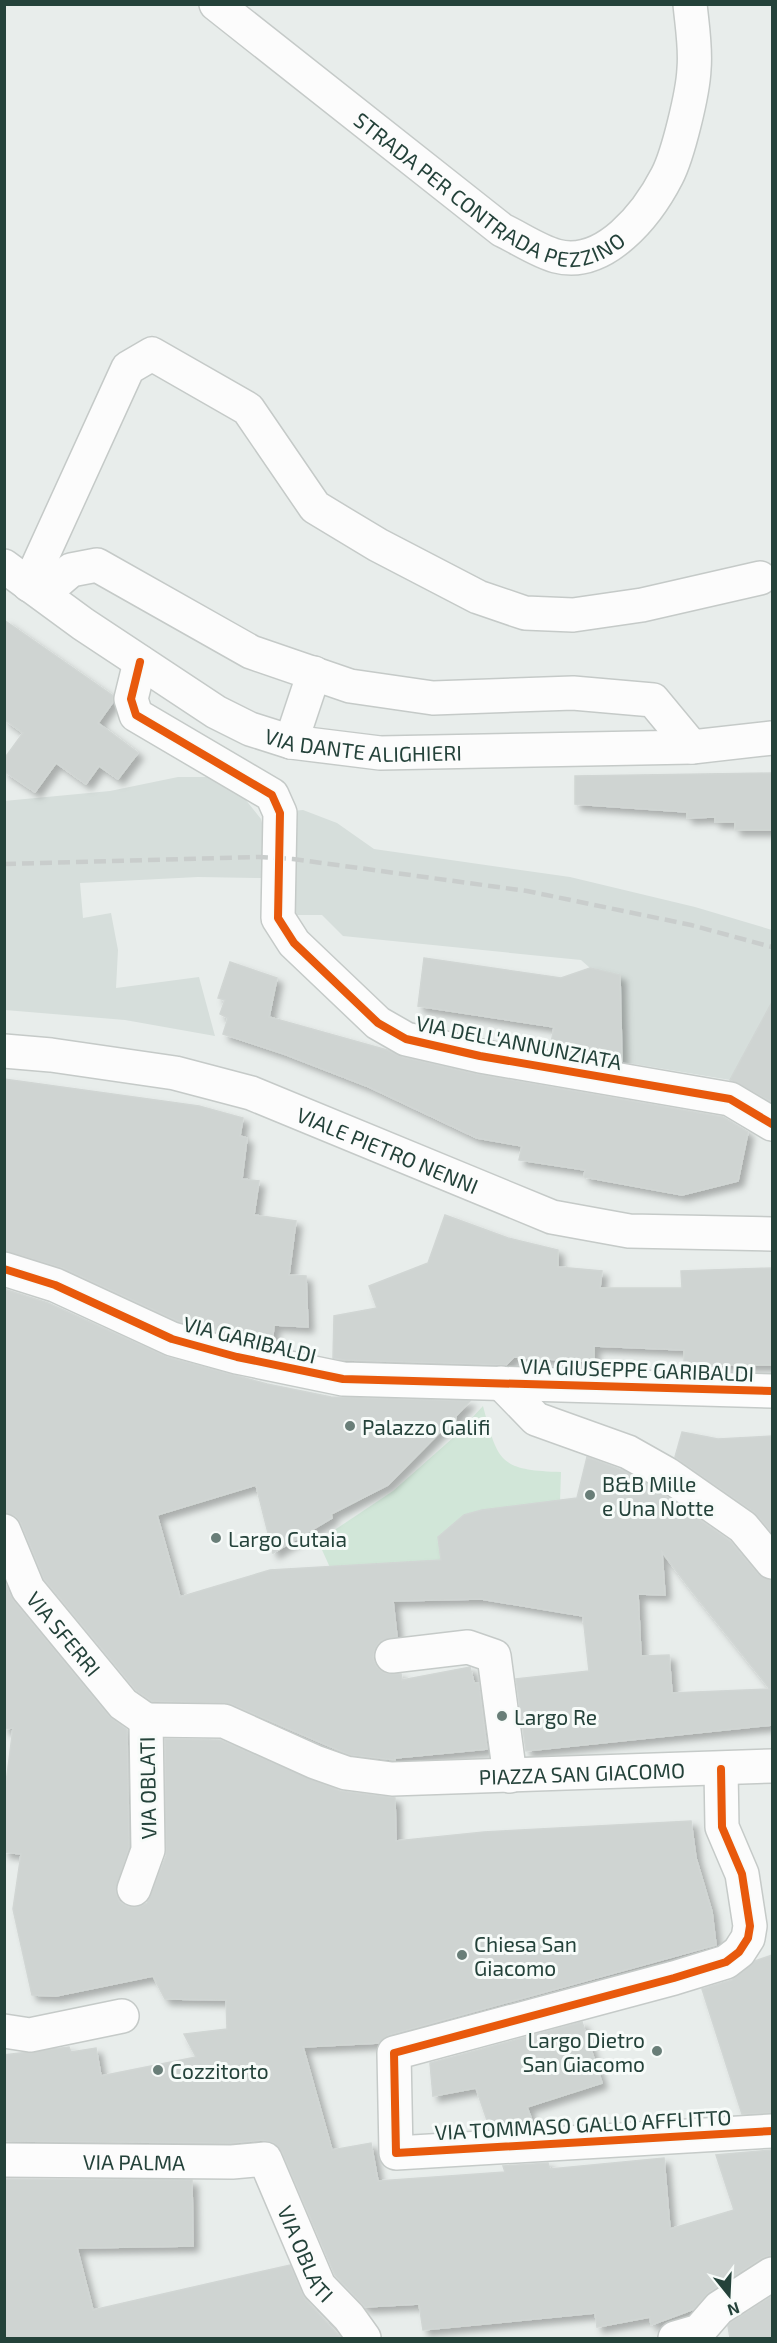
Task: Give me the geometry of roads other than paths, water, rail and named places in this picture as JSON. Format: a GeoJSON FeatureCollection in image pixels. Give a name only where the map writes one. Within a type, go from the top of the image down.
{"type":"FeatureCollection","features":[{"type":"Feature","properties":{"kind":"street","name":"STRADA PER CONTRADA PEZZINO"},"geometry":{"type":"LineString","coordinates":[[216,4],[502,230],[557,256],[586,256],[608,246],[650,205],[669,173],[689,100],[694,68],[690,4]]}},
{"type":"Feature","properties":{"kind":"street"},"geometry":{"type":"LineString","coordinates":[[26,581],[128,368],[152,354],[248,409],[315,507],[378,545],[478,597],[525,613],[573,615],[642,605],[759,578]]}},
{"type":"Feature","properties":{"kind":"street"},"geometry":{"type":"LineString","coordinates":[[26,581],[97,565],[251,652],[350,686],[433,698],[573,693],[653,700],[692,747]]}},
{"type":"Feature","properties":{"kind":"street","name":"VIA DANTE ALIGHIERI"},"geometry":{"type":"LineString","coordinates":[[26,581],[140,662],[216,712],[250,729],[291,742],[380,753],[692,747],[772,738]]}},
{"type":"Feature","properties":{"kind":"street","name":"VIA DELL'ANNUNZIATA"},"geometry":{"type":"LineString","coordinates":[[140,662],[131,699],[136,715],[272,795],[280,813],[278,918],[294,943],[378,1023],[406,1039],[480,1056],[730,1099],[772,1124]]}},
{"type":"Feature","properties":{"kind":"street"},"geometry":{"type":"LineString","coordinates":[[291,742],[314,673]]}},
{"type":"Feature","properties":{"kind":"street","name":"VIALE PIETRO NENNI"},"geometry":{"type":"LineString","coordinates":[[4,1051],[51,1055],[175,1073],[251,1093],[552,1217],[628,1231],[772,1234]]}},
{"type":"Feature","properties":{"kind":"street","name":"VIA GARIBALDI"},"geometry":{"type":"LineString","coordinates":[[4,1269],[55,1286],[172,1339],[237,1357],[342,1379],[501,1383]]}},
{"type":"Feature","properties":{"kind":"street"},"geometry":{"type":"LineString","coordinates":[[501,1383],[536,1419],[628,1452],[667,1474],[744,1527],[772,1562]]}},
{"type":"Feature","properties":{"kind":"street","name":"VIA GIUSEPPE GARIBALDI"},"geometry":{"type":"LineString","coordinates":[[501,1383],[772,1391]]}},
{"type":"Feature","properties":{"kind":"street","name":"VIA SFERRI"},"geometry":{"type":"LineString","coordinates":[[4,1531],[28,1589],[123,1704],[146,1720]]}},
{"type":"Feature","properties":{"kind":"street"},"geometry":{"type":"LineString","coordinates":[[392,1656],[468,1647],[494,1656],[510,1776]]}},
{"type":"Feature","properties":{"kind":"street","name":"PIAZZA SAN GIACOMO"},"geometry":{"type":"LineString","coordinates":[[146,1720],[224,1721],[315,1762],[346,1773],[392,1779],[772,1766]]}},
{"type":"Feature","properties":{"kind":"street","name":"VIA OBLATI"},"geometry":{"type":"LineString","coordinates":[[134,1889],[148,1850],[146,1720]]}},
{"type":"Feature","properties":{"kind":"street","name":"VIA TOMMASO GALLO AFFLITTO"},"geometry":{"type":"LineString","coordinates":[[721,1769],[722,1827],[742,1874],[750,1926],[748,1938],[739,1952],[726,1962],[674,1978],[394,2053],[396,2153],[772,2131]]}},
{"type":"Feature","properties":{"kind":"street"},"geometry":{"type":"LineString","coordinates":[[4,2031],[30,2035],[122,2016]]}},
{"type":"Feature","properties":{"kind":"street","name":"VIA OBLATI"},"geometry":{"type":"LineString","coordinates":[[266,2159],[319,2286],[349,2317],[364,2338]]}},
{"type":"Feature","properties":{"kind":"street","name":"VIA PALMA"},"geometry":{"type":"LineString","coordinates":[[4,2160],[232,2162],[266,2159]]}},
{"type":"Feature","properties":{"kind":"street"},"geometry":{"type":"LineString","coordinates":[[694,2336],[719,2308],[772,2274]]}},
{"type":"Feature","properties":{"kind":"railway"},"geometry":{"type":"LineString","coordinates":[[4,864],[259,857],[293,859],[527,891],[691,925],[772,947]]}},
{"type":"Feature","properties":{"kind":"place","name":"Palazzo Galifi"},"geometry":{"type":"Point","coordinates":[350,1426]}},
{"type":"Feature","properties":{"kind":"place","name":"B&B Mille e Una Notte"},"geometry":{"type":"Point","coordinates":[590,1495]}},
{"type":"Feature","properties":{"kind":"place","name":"Largo Cutaia"},"geometry":{"type":"Point","coordinates":[216,1538]}},
{"type":"Feature","properties":{"kind":"place","name":"Largo Re"},"geometry":{"type":"Point","coordinates":[502,1716]}},
{"type":"Feature","properties":{"kind":"place","name":"Chiesa San Giacomo"},"geometry":{"type":"Point","coordinates":[462,1955]}},
{"type":"Feature","properties":{"kind":"place","name":"Largo Dietro San Giacomo"},"geometry":{"type":"Point","coordinates":[657,2051]}},
{"type":"Feature","properties":{"kind":"place","name":"Cozzitorto"},"geometry":{"type":"Point","coordinates":[158,2070]}}]}
